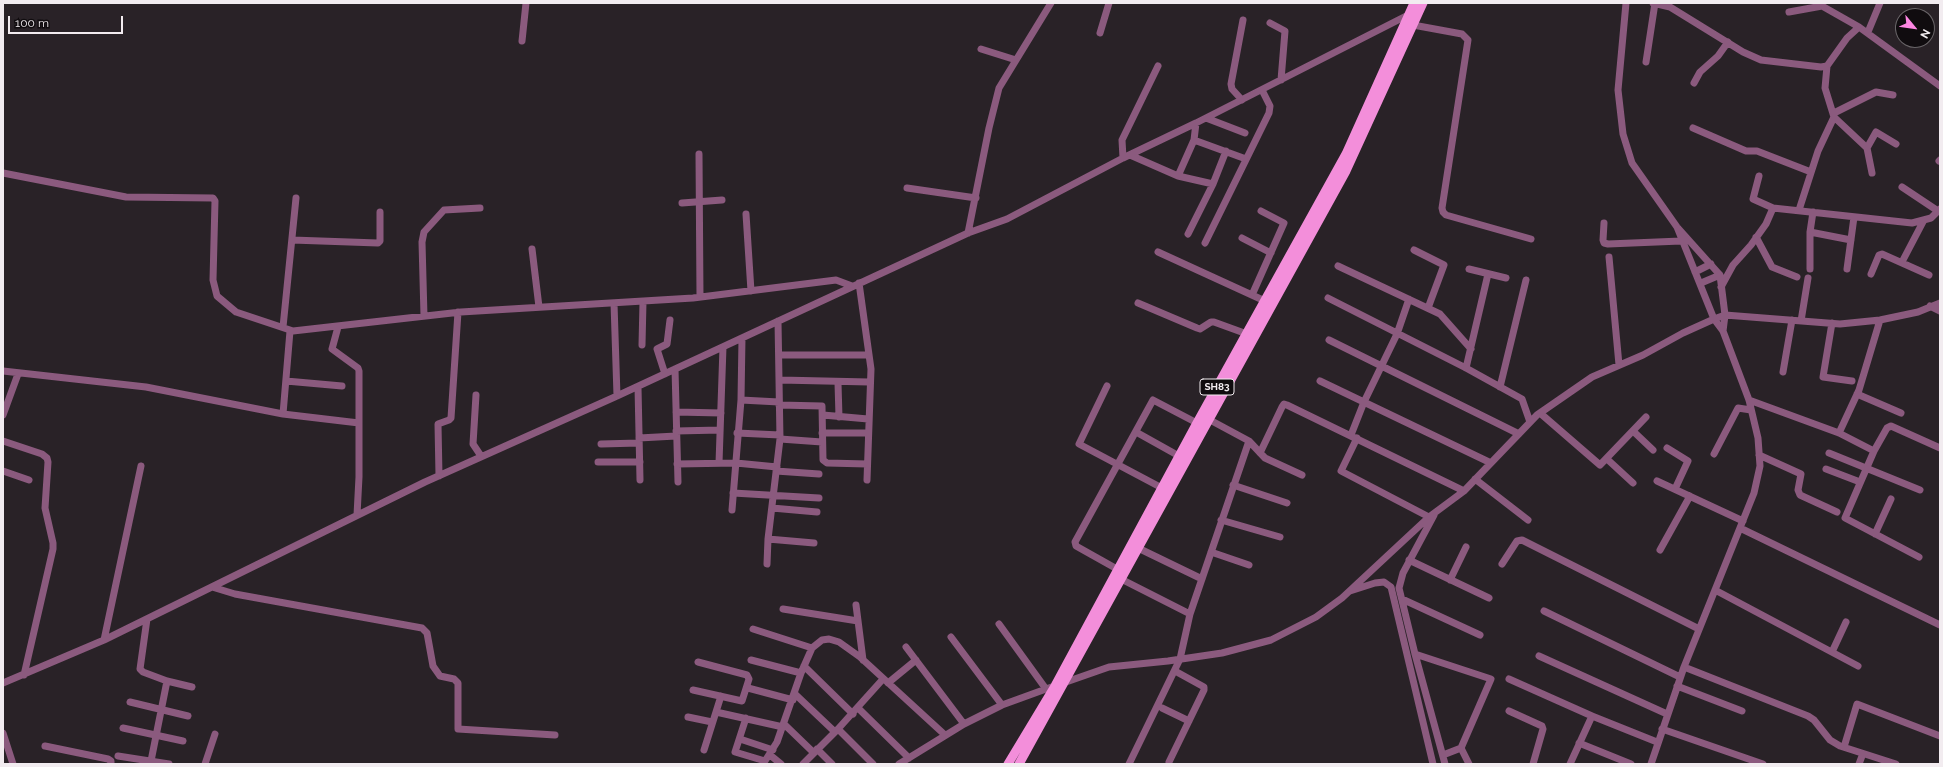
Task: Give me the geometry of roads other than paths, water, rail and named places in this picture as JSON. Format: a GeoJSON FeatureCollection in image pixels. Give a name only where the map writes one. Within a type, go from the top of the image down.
{"type":"FeatureCollection","features":[{"type":"Feature","properties":{"kind":"main road","name":"SH83"},"geometry":{"type":"LineString","coordinates":[[1008,764],[1346,154],[1408,15],[1419,5]]}},
{"type":"Feature","properties":{"kind":"main road","name":"SH83"},"geometry":{"type":"LineString","coordinates":[[1020,764],[1346,172],[1413,25],[1419,5]]}},
{"type":"Feature","properties":{"kind":"street"},"geometry":{"type":"LineString","coordinates":[[522,41],[526,3]]}},
{"type":"Feature","properties":{"kind":"street"},"geometry":{"type":"LineString","coordinates":[[968,233],[976,198],[988,128],[1002,81],[1051,3]]}},
{"type":"Feature","properties":{"kind":"street"},"geometry":{"type":"LineString","coordinates":[[1100,33],[1109,3]]}},
{"type":"Feature","properties":{"kind":"street"},"geometry":{"type":"LineString","coordinates":[[1419,5],[1429,3]]}},
{"type":"Feature","properties":{"kind":"street"},"geometry":{"type":"LineString","coordinates":[[1626,3],[1618,90],[1623,134],[1632,163],[1677,227],[1720,275],[1725,315],[1723,331]]}},
{"type":"Feature","properties":{"kind":"street"},"geometry":{"type":"LineString","coordinates":[[1646,62],[1654,3],[1670,7],[1742,52],[1761,60],[1820,67],[1827,66]]}},
{"type":"Feature","properties":{"kind":"street"},"geometry":{"type":"LineString","coordinates":[[1868,32],[1880,3]]}},
{"type":"Feature","properties":{"kind":"street"},"geometry":{"type":"LineString","coordinates":[[1789,12],[1822,5],[1868,32],[1878,42],[1940,86]]}},
{"type":"Feature","properties":{"kind":"street"},"geometry":{"type":"LineString","coordinates":[[3,683],[104,640],[357,515],[482,456],[665,374],[968,233],[1008,219],[1126,156],[1262,90],[1408,15]]}},
{"type":"Feature","properties":{"kind":"street"},"geometry":{"type":"LineString","coordinates":[[1242,100],[1232,89],[1231,84],[1243,20]]}},
{"type":"Feature","properties":{"kind":"street"},"geometry":{"type":"LineString","coordinates":[[1270,23],[1285,31],[1281,80]]}},
{"type":"Feature","properties":{"kind":"street"},"geometry":{"type":"LineString","coordinates":[[1413,25],[1462,34],[1468,40],[1442,208],[1443,212],[1446,215],[1531,239]]}},
{"type":"Feature","properties":{"kind":"street"},"geometry":{"type":"LineString","coordinates":[[1859,27],[1847,38],[1827,66],[1826,88],[1830,106],[1834,115],[1867,148],[1872,173]]}},
{"type":"Feature","properties":{"kind":"street"},"geometry":{"type":"LineString","coordinates":[[1694,83],[1700,72],[1718,56],[1728,42]]}},
{"type":"Feature","properties":{"kind":"street"},"geometry":{"type":"LineString","coordinates":[[981,49],[1016,60]]}},
{"type":"Feature","properties":{"kind":"street"},"geometry":{"type":"LineString","coordinates":[[1126,156],[1122,140],[1158,66]]}},
{"type":"Feature","properties":{"kind":"street"},"geometry":{"type":"LineString","coordinates":[[1205,242],[1270,109],[1262,90]]}},
{"type":"Feature","properties":{"kind":"street"},"geometry":{"type":"LineString","coordinates":[[1799,210],[1818,151],[1834,115],[1876,92],[1893,96]]}},
{"type":"Feature","properties":{"kind":"street"},"geometry":{"type":"LineString","coordinates":[[1206,118],[1245,133]]}},
{"type":"Feature","properties":{"kind":"street"},"geometry":{"type":"LineString","coordinates":[[1178,176],[1194,140],[1196,123]]}},
{"type":"Feature","properties":{"kind":"street"},"geometry":{"type":"LineString","coordinates":[[1693,128],[1746,151],[1757,151],[1811,172]]}},
{"type":"Feature","properties":{"kind":"street"},"geometry":{"type":"LineString","coordinates":[[1867,148],[1876,132],[1896,144]]}},
{"type":"Feature","properties":{"kind":"street"},"geometry":{"type":"LineString","coordinates":[[1194,140],[1246,159]]}},
{"type":"Feature","properties":{"kind":"street"},"geometry":{"type":"LineString","coordinates":[[1188,234],[1213,184],[1226,151]]}},
{"type":"Feature","properties":{"kind":"street"},"geometry":{"type":"LineString","coordinates":[[699,154],[700,298]]}},
{"type":"Feature","properties":{"kind":"street"},"geometry":{"type":"LineString","coordinates":[[1126,156],[1178,176],[1213,184]]}},
{"type":"Feature","properties":{"kind":"street"},"geometry":{"type":"LineString","coordinates":[[3,173],[126,197],[213,198],[215,201],[213,280],[217,296],[236,312],[290,331],[338,327],[458,312],[700,298],[836,280],[856,285]]}},
{"type":"Feature","properties":{"kind":"street"},"geometry":{"type":"LineString","coordinates":[[1759,176],[1752,199],[1773,208],[1912,223],[1931,218],[1939,210],[1902,187]]}},
{"type":"Feature","properties":{"kind":"street"},"geometry":{"type":"LineString","coordinates":[[907,188],[976,198]]}},
{"type":"Feature","properties":{"kind":"street"},"geometry":{"type":"LineString","coordinates":[[282,327],[296,198]]}},
{"type":"Feature","properties":{"kind":"street"},"geometry":{"type":"LineString","coordinates":[[682,203],[722,200]]}},
{"type":"Feature","properties":{"kind":"street"},"geometry":{"type":"LineString","coordinates":[[424,316],[422,242],[424,232],[444,210],[480,208]]}},
{"type":"Feature","properties":{"kind":"street"},"geometry":{"type":"LineString","coordinates":[[1721,287],[1732,266],[1766,224],[1773,208]]}},
{"type":"Feature","properties":{"kind":"street"},"geometry":{"type":"LineString","coordinates":[[1252,295],[1284,223],[1261,211]]}},
{"type":"Feature","properties":{"kind":"street"},"geometry":{"type":"LineString","coordinates":[[292,240],[378,243],[380,241],[380,212]]}},
{"type":"Feature","properties":{"kind":"street"},"geometry":{"type":"LineString","coordinates":[[1810,269],[1810,232],[1813,212]]}},
{"type":"Feature","properties":{"kind":"street"},"geometry":{"type":"LineString","coordinates":[[746,214],[751,291]]}},
{"type":"Feature","properties":{"kind":"street"},"geometry":{"type":"LineString","coordinates":[[1847,269],[1854,217]]}},
{"type":"Feature","properties":{"kind":"street"},"geometry":{"type":"LineString","coordinates":[[1902,262],[1924,220]]}},
{"type":"Feature","properties":{"kind":"street"},"geometry":{"type":"LineString","coordinates":[[1604,223],[1603,240],[1604,243],[1608,244],[1681,241]]}},
{"type":"Feature","properties":{"kind":"street"},"geometry":{"type":"LineString","coordinates":[[1651,764],[1657,742],[1680,677],[1754,492],[1760,466],[1758,438],[1749,400],[1723,331],[1714,319],[1696,272],[1681,241],[1677,227]]}},
{"type":"Feature","properties":{"kind":"street"},"geometry":{"type":"LineString","coordinates":[[1810,232],[1851,240]]}},
{"type":"Feature","properties":{"kind":"street"},"geometry":{"type":"LineString","coordinates":[[1756,237],[1772,267],[1797,277]]}},
{"type":"Feature","properties":{"kind":"street"},"geometry":{"type":"LineString","coordinates":[[1242,238],[1271,253]]}},
{"type":"Feature","properties":{"kind":"street"},"geometry":{"type":"LineString","coordinates":[[532,249],[539,307]]}},
{"type":"Feature","properties":{"kind":"street"},"geometry":{"type":"LineString","coordinates":[[1414,250],[1444,265],[1428,308]]}},
{"type":"Feature","properties":{"kind":"street"},"geometry":{"type":"LineString","coordinates":[[1158,252],[1265,301]]}},
{"type":"Feature","properties":{"kind":"street"},"geometry":{"type":"LineString","coordinates":[[1871,274],[1880,254],[1902,262],[1929,275]]}},
{"type":"Feature","properties":{"kind":"street"},"geometry":{"type":"LineString","coordinates":[[1609,257],[1619,365]]}},
{"type":"Feature","properties":{"kind":"street"},"geometry":{"type":"LineString","coordinates":[[1696,272],[1711,264]]}},
{"type":"Feature","properties":{"kind":"street"},"geometry":{"type":"LineString","coordinates":[[1338,266],[1428,308],[1445,318],[1471,349]]}},
{"type":"Feature","properties":{"kind":"street"},"geometry":{"type":"LineString","coordinates":[[1469,269],[1506,278]]}},
{"type":"Feature","properties":{"kind":"street"},"geometry":{"type":"LineString","coordinates":[[1466,368],[1488,274]]}},
{"type":"Feature","properties":{"kind":"street"},"geometry":{"type":"LineString","coordinates":[[1700,283],[1720,275]]}},
{"type":"Feature","properties":{"kind":"street"},"geometry":{"type":"LineString","coordinates":[[1801,321],[1808,278]]}},
{"type":"Feature","properties":{"kind":"street"},"geometry":{"type":"LineString","coordinates":[[1500,387],[1526,280]]}},
{"type":"Feature","properties":{"kind":"street"},"geometry":{"type":"LineString","coordinates":[[856,285],[871,369],[869,382],[867,480]]}},
{"type":"Feature","properties":{"kind":"street"},"geometry":{"type":"LineString","coordinates":[[1328,298],[1466,368],[1522,399],[1530,422]]}},
{"type":"Feature","properties":{"kind":"street"},"geometry":{"type":"LineString","coordinates":[[1409,299],[1397,334],[1364,402],[1341,472],[1429,517]]}},
{"type":"Feature","properties":{"kind":"street"},"geometry":{"type":"LineString","coordinates":[[642,346],[643,302]]}},
{"type":"Feature","properties":{"kind":"street"},"geometry":{"type":"LineString","coordinates":[[1138,303],[1200,329],[1211,322],[1214,322],[1247,334]]}},
{"type":"Feature","properties":{"kind":"street"},"geometry":{"type":"LineString","coordinates":[[899,764],[945,735],[1002,704],[1109,667],[1180,660],[1222,653],[1271,640],[1316,617],[1348,592],[1429,517],[1464,491],[1540,413],[1592,377],[1714,319],[1725,315],[1832,323],[1880,320],[1918,312],[1940,303]]}},
{"type":"Feature","properties":{"kind":"street"},"geometry":{"type":"LineString","coordinates":[[614,304],[617,396]]}},
{"type":"Feature","properties":{"kind":"street"},"geometry":{"type":"LineString","coordinates":[[1930,306],[1940,311]]}},
{"type":"Feature","properties":{"kind":"street"},"geometry":{"type":"LineString","coordinates":[[439,476],[438,424],[450,420],[451,418],[458,312]]}},
{"type":"Feature","properties":{"kind":"street"},"geometry":{"type":"LineString","coordinates":[[665,374],[657,348],[667,344],[670,320]]}},
{"type":"Feature","properties":{"kind":"street"},"geometry":{"type":"LineString","coordinates":[[1783,372],[1792,320]]}},
{"type":"Feature","properties":{"kind":"street"},"geometry":{"type":"LineString","coordinates":[[1839,433],[1857,394],[1880,320]]}},
{"type":"Feature","properties":{"kind":"street"},"geometry":{"type":"LineString","coordinates":[[767,564],[768,538],[780,437],[778,321]]}},
{"type":"Feature","properties":{"kind":"street"},"geometry":{"type":"LineString","coordinates":[[1832,323],[1823,377],[1852,381]]}},
{"type":"Feature","properties":{"kind":"street"},"geometry":{"type":"LineString","coordinates":[[338,327],[332,349],[360,371],[359,477],[357,515]]}},
{"type":"Feature","properties":{"kind":"street"},"geometry":{"type":"LineString","coordinates":[[283,414],[290,331]]}},
{"type":"Feature","properties":{"kind":"street"},"geometry":{"type":"LineString","coordinates":[[732,510],[737,433],[741,400],[742,338]]}},
{"type":"Feature","properties":{"kind":"street"},"geometry":{"type":"LineString","coordinates":[[1329,340],[1519,434]]}},
{"type":"Feature","properties":{"kind":"street"},"geometry":{"type":"LineString","coordinates":[[719,463],[723,347]]}},
{"type":"Feature","properties":{"kind":"street"},"geometry":{"type":"LineString","coordinates":[[779,355],[869,355]]}},
{"type":"Feature","properties":{"kind":"street"},"geometry":{"type":"LineString","coordinates":[[675,369],[678,482]]}},
{"type":"Feature","properties":{"kind":"street"},"geometry":{"type":"LineString","coordinates":[[3,371],[18,374],[146,387],[283,414],[359,423]]}},
{"type":"Feature","properties":{"kind":"street"},"geometry":{"type":"LineString","coordinates":[[3,415],[18,374]]}},
{"type":"Feature","properties":{"kind":"street"},"geometry":{"type":"LineString","coordinates":[[780,380],[838,383],[869,382]]}},
{"type":"Feature","properties":{"kind":"street"},"geometry":{"type":"LineString","coordinates":[[286,381],[342,386]]}},
{"type":"Feature","properties":{"kind":"street"},"geometry":{"type":"LineString","coordinates":[[1320,381],[1491,463]]}},
{"type":"Feature","properties":{"kind":"street"},"geometry":{"type":"LineString","coordinates":[[838,383],[839,417]]}},
{"type":"Feature","properties":{"kind":"street"},"geometry":{"type":"LineString","coordinates":[[638,386],[640,480]]}},
{"type":"Feature","properties":{"kind":"street"},"geometry":{"type":"LineString","coordinates":[[1107,386],[1079,444],[1162,488]]}},
{"type":"Feature","properties":{"kind":"street"},"geometry":{"type":"LineString","coordinates":[[1857,394],[1901,413]]}},
{"type":"Feature","properties":{"kind":"street"},"geometry":{"type":"LineString","coordinates":[[476,395],[473,444],[482,456]]}},
{"type":"Feature","properties":{"kind":"street"},"geometry":{"type":"LineString","coordinates":[[741,400],[822,406],[822,458],[825,462],[867,464]]}},
{"type":"Feature","properties":{"kind":"street"},"geometry":{"type":"LineString","coordinates":[[1117,569],[1075,545],[1153,400],[1197,423]]}},
{"type":"Feature","properties":{"kind":"street"},"geometry":{"type":"LineString","coordinates":[[1749,400],[1839,433],[1874,451]]}},
{"type":"Feature","properties":{"kind":"street"},"geometry":{"type":"LineString","coordinates":[[1260,453],[1284,404],[1354,436],[1464,491]]}},
{"type":"Feature","properties":{"kind":"street"},"geometry":{"type":"LineString","coordinates":[[1714,454],[1738,408],[1751,410]]}},
{"type":"Feature","properties":{"kind":"street"},"geometry":{"type":"LineString","coordinates":[[676,412],[721,413]]}},
{"type":"Feature","properties":{"kind":"street"},"geometry":{"type":"LineString","coordinates":[[1540,413],[1597,464],[1600,465],[1646,417]]}},
{"type":"Feature","properties":{"kind":"street"},"geometry":{"type":"LineString","coordinates":[[823,415],[868,419]]}},
{"type":"Feature","properties":{"kind":"street"},"geometry":{"type":"LineString","coordinates":[[1210,420],[1249,441],[1265,458],[1302,475]]}},
{"type":"Feature","properties":{"kind":"street"},"geometry":{"type":"LineString","coordinates":[[1919,557],[1845,518],[1874,451],[1887,428],[1891,426],[1940,448]]}},
{"type":"Feature","properties":{"kind":"street"},"geometry":{"type":"LineString","coordinates":[[601,444],[639,440],[676,433],[720,430]]}},
{"type":"Feature","properties":{"kind":"street"},"geometry":{"type":"LineString","coordinates":[[1633,431],[1653,450]]}},
{"type":"Feature","properties":{"kind":"street"},"geometry":{"type":"LineString","coordinates":[[1136,432],[1180,456]]}},
{"type":"Feature","properties":{"kind":"street"},"geometry":{"type":"LineString","coordinates":[[737,433],[822,442]]}},
{"type":"Feature","properties":{"kind":"street"},"geometry":{"type":"LineString","coordinates":[[822,433],[868,433]]}},
{"type":"Feature","properties":{"kind":"street"},"geometry":{"type":"LineString","coordinates":[[3,441],[42,454],[47,458],[48,462],[45,508],[53,543],[53,550],[24,675]]}},
{"type":"Feature","properties":{"kind":"street"},"geometry":{"type":"LineString","coordinates":[[1129,764],[1180,660],[1190,614],[1249,441]]}},
{"type":"Feature","properties":{"kind":"street"},"geometry":{"type":"LineString","coordinates":[[1667,448],[1688,461],[1675,489]]}},
{"type":"Feature","properties":{"kind":"street"},"geometry":{"type":"LineString","coordinates":[[1829,453],[1920,490]]}},
{"type":"Feature","properties":{"kind":"street"},"geometry":{"type":"LineString","coordinates":[[1759,455],[1801,474],[1798,490],[1800,495],[1837,512]]}},
{"type":"Feature","properties":{"kind":"street"},"geometry":{"type":"LineString","coordinates":[[1606,459],[1633,483]]}},
{"type":"Feature","properties":{"kind":"street"},"geometry":{"type":"LineString","coordinates":[[598,462],[640,462]]}},
{"type":"Feature","properties":{"kind":"street"},"geometry":{"type":"LineString","coordinates":[[677,464],[736,463],[819,474]]}},
{"type":"Feature","properties":{"kind":"street"},"geometry":{"type":"LineString","coordinates":[[104,640],[141,466]]}},
{"type":"Feature","properties":{"kind":"street"},"geometry":{"type":"LineString","coordinates":[[1826,469],[1860,482]]}},
{"type":"Feature","properties":{"kind":"street"},"geometry":{"type":"LineString","coordinates":[[3,471],[29,480]]}},
{"type":"Feature","properties":{"kind":"street"},"geometry":{"type":"LineString","coordinates":[[1475,479],[1528,520]]}},
{"type":"Feature","properties":{"kind":"street"},"geometry":{"type":"LineString","coordinates":[[1657,481],[1743,521]]}},
{"type":"Feature","properties":{"kind":"street"},"geometry":{"type":"LineString","coordinates":[[1233,485],[1287,503]]}},
{"type":"Feature","properties":{"kind":"street"},"geometry":{"type":"LineString","coordinates":[[733,493],[773,494],[819,498]]}},
{"type":"Feature","properties":{"kind":"street"},"geometry":{"type":"LineString","coordinates":[[1660,550],[1690,496]]}},
{"type":"Feature","properties":{"kind":"street"},"geometry":{"type":"LineString","coordinates":[[1875,534],[1891,500]]}},
{"type":"Feature","properties":{"kind":"street"},"geometry":{"type":"LineString","coordinates":[[772,508],[817,512]]}},
{"type":"Feature","properties":{"kind":"street"},"geometry":{"type":"LineString","coordinates":[[1436,512],[1409,560],[1400,581],[1399,588],[1415,654],[1445,764]]}},
{"type":"Feature","properties":{"kind":"street"},"geometry":{"type":"LineString","coordinates":[[1221,520],[1280,537]]}},
{"type":"Feature","properties":{"kind":"street"},"geometry":{"type":"LineString","coordinates":[[1740,528],[1940,625]]}},
{"type":"Feature","properties":{"kind":"street"},"geometry":{"type":"LineString","coordinates":[[768,538],[814,543]]}},
{"type":"Feature","properties":{"kind":"street"},"geometry":{"type":"LineString","coordinates":[[1502,564],[1517,541],[1522,540],[1699,629]]}},
{"type":"Feature","properties":{"kind":"street"},"geometry":{"type":"LineString","coordinates":[[1450,580],[1466,547]]}},
{"type":"Feature","properties":{"kind":"street"},"geometry":{"type":"LineString","coordinates":[[1138,548],[1202,579]]}},
{"type":"Feature","properties":{"kind":"street"},"geometry":{"type":"LineString","coordinates":[[1211,552],[1249,565]]}},
{"type":"Feature","properties":{"kind":"street"},"geometry":{"type":"LineString","coordinates":[[1409,560],[1489,598]]}},
{"type":"Feature","properties":{"kind":"street"},"geometry":{"type":"LineString","coordinates":[[1121,579],[1190,614]]}},
{"type":"Feature","properties":{"kind":"street"},"geometry":{"type":"LineString","coordinates":[[1348,592],[1375,583],[1384,582],[1391,588],[1433,764]]}},
{"type":"Feature","properties":{"kind":"street"},"geometry":{"type":"LineString","coordinates":[[212,587],[235,594],[422,628],[427,632],[433,666],[440,676],[454,679],[458,683],[458,729],[555,735]]}},
{"type":"Feature","properties":{"kind":"street"},"geometry":{"type":"LineString","coordinates":[[1715,590],[1858,666]]}},
{"type":"Feature","properties":{"kind":"street"},"geometry":{"type":"LineString","coordinates":[[1402,599],[1480,635]]}},
{"type":"Feature","properties":{"kind":"street"},"geometry":{"type":"LineString","coordinates":[[856,605],[863,660]]}},
{"type":"Feature","properties":{"kind":"street"},"geometry":{"type":"LineString","coordinates":[[783,609],[858,621]]}},
{"type":"Feature","properties":{"kind":"street"},"geometry":{"type":"LineString","coordinates":[[1544,611],[1680,677]]}},
{"type":"Feature","properties":{"kind":"street"},"geometry":{"type":"LineString","coordinates":[[147,619],[140,669],[143,672],[167,681],[192,687]]}},
{"type":"Feature","properties":{"kind":"street"},"geometry":{"type":"LineString","coordinates":[[1832,652],[1846,622]]}},
{"type":"Feature","properties":{"kind":"street"},"geometry":{"type":"LineString","coordinates":[[999,624],[1051,687]]}},
{"type":"Feature","properties":{"kind":"street"},"geometry":{"type":"LineString","coordinates":[[753,628],[812,648]]}},
{"type":"Feature","properties":{"kind":"street"},"geometry":{"type":"LineString","coordinates":[[951,637],[1002,704]]}},
{"type":"Feature","properties":{"kind":"street"},"geometry":{"type":"LineString","coordinates":[[746,718],[735,751],[736,754],[762,761],[766,760],[772,752],[784,725],[803,669],[812,648],[822,640],[829,639],[839,642],[863,660],[945,735]]}},
{"type":"Feature","properties":{"kind":"street"},"geometry":{"type":"LineString","coordinates":[[906,647],[964,724]]}},
{"type":"Feature","properties":{"kind":"street"},"geometry":{"type":"LineString","coordinates":[[1415,654],[1491,679],[1461,748],[1443,755]]}},
{"type":"Feature","properties":{"kind":"street"},"geometry":{"type":"LineString","coordinates":[[1539,656],[1667,714]]}},
{"type":"Feature","properties":{"kind":"street"},"geometry":{"type":"LineString","coordinates":[[751,660],[803,669],[852,714]]}},
{"type":"Feature","properties":{"kind":"street"},"geometry":{"type":"LineString","coordinates":[[803,764],[886,681],[916,660]]}},
{"type":"Feature","properties":{"kind":"street"},"geometry":{"type":"LineString","coordinates":[[693,690],[742,701],[748,688],[750,677],[698,662]]}},
{"type":"Feature","properties":{"kind":"street"},"geometry":{"type":"LineString","coordinates":[[1684,667],[1811,718],[1830,740],[1844,747],[1896,764]]}},
{"type":"Feature","properties":{"kind":"street"},"geometry":{"type":"LineString","coordinates":[[1169,762],[1204,687],[1175,671]]}},
{"type":"Feature","properties":{"kind":"street"},"geometry":{"type":"LineString","coordinates":[[1509,680],[1657,742]]}},
{"type":"Feature","properties":{"kind":"street"},"geometry":{"type":"LineString","coordinates":[[155,762],[155,736],[167,681]]}},
{"type":"Feature","properties":{"kind":"street"},"geometry":{"type":"LineString","coordinates":[[1677,686],[1742,711]]}},
{"type":"Feature","properties":{"kind":"street"},"geometry":{"type":"LineString","coordinates":[[748,688],[794,697],[836,730],[872,764]]}},
{"type":"Feature","properties":{"kind":"street"},"geometry":{"type":"LineString","coordinates":[[704,750],[721,696]]}},
{"type":"Feature","properties":{"kind":"street"},"geometry":{"type":"LineString","coordinates":[[130,702],[188,716]]}},
{"type":"Feature","properties":{"kind":"street"},"geometry":{"type":"LineString","coordinates":[[1844,747],[1857,704],[1940,736]]}},
{"type":"Feature","properties":{"kind":"street"},"geometry":{"type":"LineString","coordinates":[[858,708],[909,758]]}},
{"type":"Feature","properties":{"kind":"street"},"geometry":{"type":"LineString","coordinates":[[1162,708],[1189,721]]}},
{"type":"Feature","properties":{"kind":"street"},"geometry":{"type":"LineString","coordinates":[[1510,711],[1542,726],[1543,729],[1533,764]]}},
{"type":"Feature","properties":{"kind":"street"},"geometry":{"type":"LineString","coordinates":[[716,712],[784,725],[832,764]]}},
{"type":"Feature","properties":{"kind":"street"},"geometry":{"type":"LineString","coordinates":[[1570,764],[1592,716]]}},
{"type":"Feature","properties":{"kind":"street"},"geometry":{"type":"LineString","coordinates":[[688,717],[712,722]]}},
{"type":"Feature","properties":{"kind":"street"},"geometry":{"type":"LineString","coordinates":[[123,728],[183,741]]}},
{"type":"Feature","properties":{"kind":"street"},"geometry":{"type":"LineString","coordinates":[[1662,729],[1763,764]]}},
{"type":"Feature","properties":{"kind":"street"},"geometry":{"type":"LineString","coordinates":[[3,733],[13,764]]}},
{"type":"Feature","properties":{"kind":"street"},"geometry":{"type":"LineString","coordinates":[[205,764],[215,734]]}},
{"type":"Feature","properties":{"kind":"street"},"geometry":{"type":"LineString","coordinates":[[740,739],[772,752],[780,764]]}},
{"type":"Feature","properties":{"kind":"street"},"geometry":{"type":"LineString","coordinates":[[1579,743],[1631,764]]}},
{"type":"Feature","properties":{"kind":"street"},"geometry":{"type":"LineString","coordinates":[[45,746],[108,759],[112,764]]}},
{"type":"Feature","properties":{"kind":"street"},"geometry":{"type":"LineString","coordinates":[[1461,748],[1469,764]]}},
{"type":"Feature","properties":{"kind":"street"},"geometry":{"type":"LineString","coordinates":[[118,756],[169,764]]}},
{"type":"Feature","properties":{"kind":"street"},"geometry":{"type":"LineString","coordinates":[[1860,764],[1862,756]]}}]}
